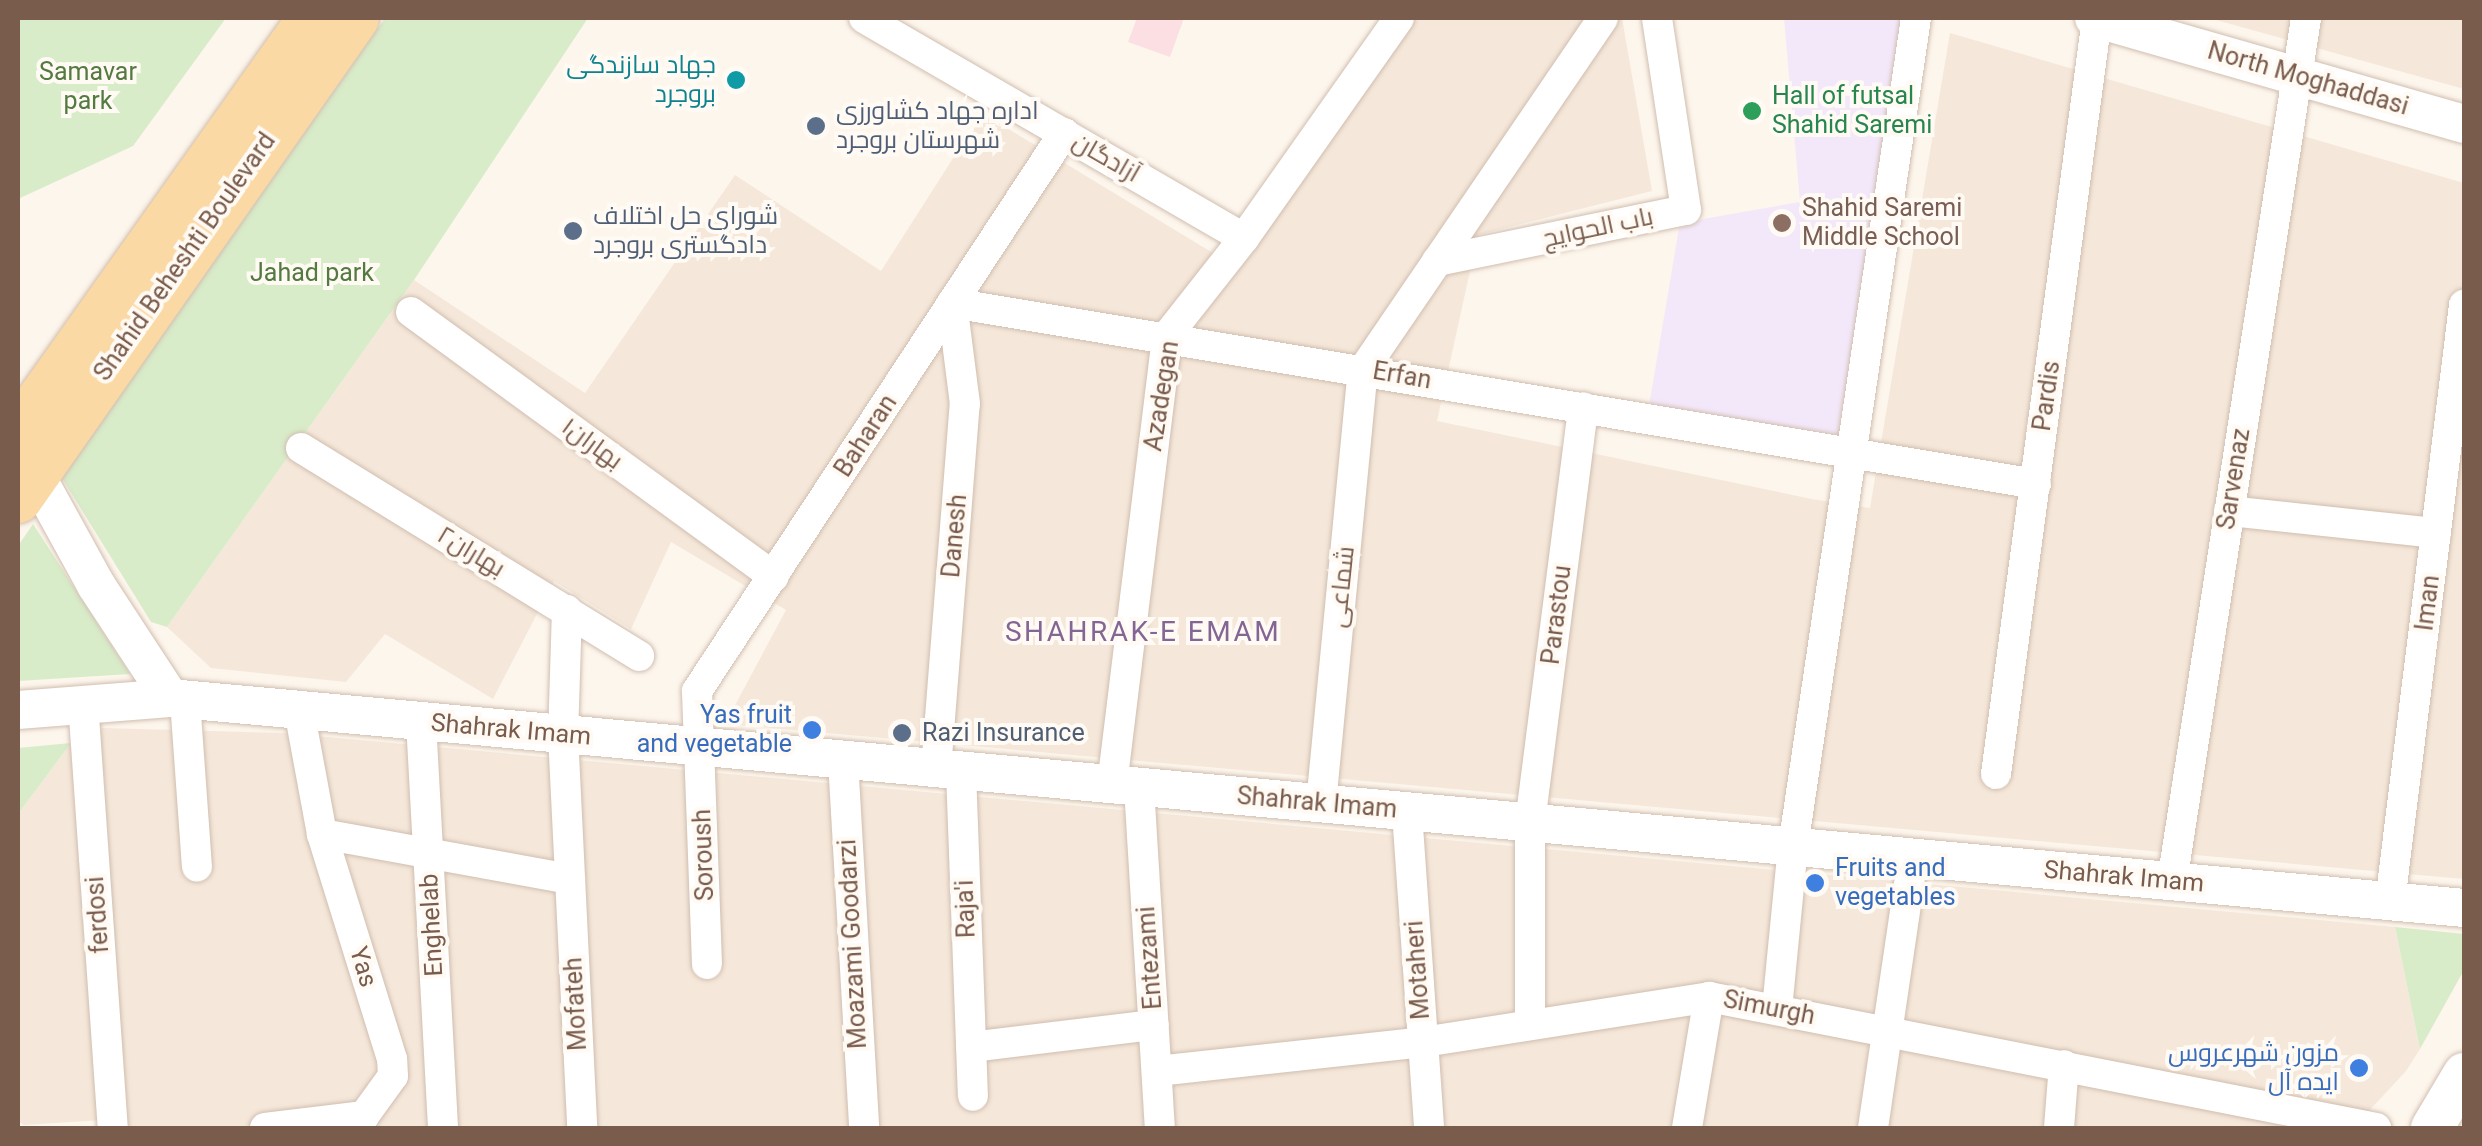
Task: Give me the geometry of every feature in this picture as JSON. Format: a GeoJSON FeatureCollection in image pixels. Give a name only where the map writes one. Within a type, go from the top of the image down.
{"type":"FeatureCollection","features":[{"type":"Feature","properties":{"kind":"main road","name":"Shahid Beheshti Boulevard"},"geometry":{"type":"LineString","coordinates":[[23,468],[312,18]]}},
{"type":"Feature","properties":{"kind":"main road","name":"Shahid Beheshti Boulevard"},"geometry":{"type":"LineString","coordinates":[[23,468],[356,18]]}},
{"type":"Feature","properties":{"kind":"main road"},"geometry":{"type":"LineString","coordinates":[[2412,1128],[2460,1082]]}},
{"type":"Feature","properties":{"kind":"main road"},"geometry":{"type":"LineString","coordinates":[[2432,1128],[2460,1082]]}},
{"type":"Feature","properties":{"kind":"street","name":"آزادگان"},"geometry":{"type":"LineString","coordinates":[[864,18],[1244,238]]}},
{"type":"Feature","properties":{"kind":"street","name":"Azadegan"},"geometry":{"type":"LineString","coordinates":[[1126,786],[1167,336],[1244,238],[1399,18]]}},
{"type":"Feature","properties":{"kind":"street"},"geometry":{"type":"LineString","coordinates":[[1363,370],[1604,18]]}},
{"type":"Feature","properties":{"kind":"street","name":"باب الحوایج"},"geometry":{"type":"LineString","coordinates":[[1437,262],[1686,210],[1657,18]]}},
{"type":"Feature","properties":{"kind":"street"},"geometry":{"type":"LineString","coordinates":[[1776,1009],[1793,847],[1916,18]]}},
{"type":"Feature","properties":{"kind":"street","name":"Sarvenaz"},"geometry":{"type":"LineString","coordinates":[[2172,882],[2306,18]]}},
{"type":"Feature","properties":{"kind":"street","name":"North Moghaddasi"},"geometry":{"type":"LineString","coordinates":[[2113,20],[2464,124]]}},
{"type":"Feature","properties":{"kind":"street","name":"Pardis"},"geometry":{"type":"LineString","coordinates":[[1996,774],[2036,484],[2113,20]]}},
{"type":"Feature","properties":{"kind":"street","name":"Baharan"},"geometry":{"type":"LineString","coordinates":[[700,747],[697,691],[1064,133]]}},
{"type":"Feature","properties":{"kind":"street","name":"Erfan"},"geometry":{"type":"LineString","coordinates":[[952,304],[1167,336],[2036,484]]}},
{"type":"Feature","properties":{"kind":"street","name":"Danesh"},"geometry":{"type":"LineString","coordinates":[[949,770],[965,404],[952,304]]}},
{"type":"Feature","properties":{"kind":"street","name":"Iman"},"geometry":{"type":"LineString","coordinates":[[2390,902],[2464,304]]}},
{"type":"Feature","properties":{"kind":"street","name":"بهاران۱"},"geometry":{"type":"LineString","coordinates":[[411,312],[774,576]]}},
{"type":"Feature","properties":{"kind":"street","name":"شماعی"},"geometry":{"type":"LineString","coordinates":[[1321,804],[1363,370]]}},
{"type":"Feature","properties":{"kind":"street","name":"Parastou"},"geometry":{"type":"LineString","coordinates":[[1530,1025],[1530,823],[1583,407]]}},
{"type":"Feature","properties":{"kind":"street","name":"بهاران۲"},"geometry":{"type":"LineString","coordinates":[[301,448],[639,656]]}},
{"type":"Feature","properties":{"kind":"street"},"geometry":{"type":"LineString","coordinates":[[23,468],[96,585],[178,699],[197,866]]}},
{"type":"Feature","properties":{"kind":"street"},"geometry":{"type":"LineString","coordinates":[[2229,511],[2436,533]]}},
{"type":"Feature","properties":{"kind":"street","name":"Mofateh"},"geometry":{"type":"LineString","coordinates":[[567,610],[563,734],[582,1128]]}},
{"type":"Feature","properties":{"kind":"street","name":"Shahrak Imam"},"geometry":{"type":"LineString","coordinates":[[18,710],[83,702],[178,699],[2464,908]]}},
{"type":"Feature","properties":{"kind":"street","name":"ferdosi"},"geometry":{"type":"LineString","coordinates":[[83,702],[113,1128]]}},
{"type":"Feature","properties":{"kind":"street","name":"Yas"},"geometry":{"type":"LineString","coordinates":[[265,1128],[364,1116],[393,1076],[392,1058],[322,834],[298,710]]}},
{"type":"Feature","properties":{"kind":"street","name":"Enghelab"},"geometry":{"type":"LineString","coordinates":[[421,721],[443,1128]]}},
{"type":"Feature","properties":{"kind":"street","name":"Soroush"},"geometry":{"type":"LineString","coordinates":[[700,747],[707,964]]}},
{"type":"Feature","properties":{"kind":"street","name":"Moazami Goodarzi"},"geometry":{"type":"LineString","coordinates":[[843,760],[864,1128]]}},
{"type":"Feature","properties":{"kind":"street","name":"Raja'i"},"geometry":{"type":"LineString","coordinates":[[949,770],[973,1096]]}},
{"type":"Feature","properties":{"kind":"street","name":"Entezami"},"geometry":{"type":"LineString","coordinates":[[1126,786],[1154,1025],[1160,1128]]}},
{"type":"Feature","properties":{"kind":"street","name":"Motaheri"},"geometry":{"type":"LineString","coordinates":[[1407,812],[1429,1128]]}},
{"type":"Feature","properties":{"kind":"street"},"geometry":{"type":"LineString","coordinates":[[322,834],[570,880]]}},
{"type":"Feature","properties":{"kind":"street"},"geometry":{"type":"LineString","coordinates":[[1873,1128],[1913,858]]}},
{"type":"Feature","properties":{"kind":"street"},"geometry":{"type":"LineString","coordinates":[[1688,1128],[1709,996]]}},
{"type":"Feature","properties":{"kind":"street","name":"Simurgh"},"geometry":{"type":"LineString","coordinates":[[1157,1071],[1423,1042],[1709,996],[2376,1128]]}},
{"type":"Feature","properties":{"kind":"street"},"geometry":{"type":"LineString","coordinates":[[971,1048],[1154,1025]]}},
{"type":"Feature","properties":{"kind":"street"},"geometry":{"type":"LineString","coordinates":[[2059,1128],[2064,1065]]}},
{"type":"Feature","properties":{"kind":"shaded area"},"geometry":{"type":"Polygon","coordinates":[[[1137,18],[1184,18],[1170,57],[1128,42],[1137,18]]]}},
{"type":"Feature","properties":{"kind":"shaded area"},"geometry":{"type":"Polygon","coordinates":[[[1414,18],[1622,18],[1652,191],[1478,235],[1437,421],[1812,499],[1870,508],[1950,33],[2464,183],[2464,879],[725,724],[786,610],[671,542],[631,629],[554,581],[493,699],[385,634],[346,682],[211,668],[167,627],[414,280],[585,393],[735,175],[881,271],[982,113],[1236,267],[1414,18]]]}},
{"type":"Feature","properties":{"kind":"shaded area","name":"Shahid Saremi Middle School"},"geometry":{"type":"Polygon","coordinates":[[[1784,18],[1904,18],[1840,435],[1649,406],[1679,228],[1703,219],[1800,202],[1784,18]]]}},
{"type":"Feature","properties":{"kind":"shaded area"},"geometry":{"type":"Polygon","coordinates":[[[2209,18],[2464,18],[2464,89],[2209,18]]]}},
{"type":"Feature","properties":{"kind":"shaded area"},"geometry":{"type":"Polygon","coordinates":[[[103,728],[283,733],[2395,927],[2420,1049],[2406,1071],[2353,1128],[121,1128],[119,1119],[24,1125],[18,1121],[18,814],[71,743],[103,728]]]}},
{"type":"Feature","properties":{"kind":"green space","name":"Samavar park"},"geometry":{"type":"Polygon","coordinates":[[[18,18],[226,18],[133,146],[18,199],[18,18]]]}},
{"type":"Feature","properties":{"kind":"green space","name":"Jahad park"},"geometry":{"type":"Polygon","coordinates":[[[385,18],[588,18],[414,280],[167,627],[151,622],[62,478],[385,18]]]}},
{"type":"Feature","properties":{"kind":"green space"},"geometry":{"type":"Polygon","coordinates":[[[33,524],[130,674],[18,681],[18,546],[33,524]]]}},
{"type":"Feature","properties":{"kind":"green space"},"geometry":{"type":"Polygon","coordinates":[[[71,743],[18,814],[18,748],[71,743]]]}},
{"type":"Feature","properties":{"kind":"green space"},"geometry":{"type":"Polygon","coordinates":[[[2395,927],[2464,934],[2464,970],[2420,1049],[2395,927]]]}},
{"type":"Feature","properties":{"kind":"place","name":"جهاد سازندگی بروجرد"},"geometry":{"type":"Point","coordinates":[736,80]}},
{"type":"Feature","properties":{"kind":"place","name":"Hall of futsal Shahid Saremi"},"geometry":{"type":"Point","coordinates":[1752,111]}},
{"type":"Feature","properties":{"kind":"place","name":"اداره جهاد کشاورزی شهرستان بروجرد"},"geometry":{"type":"Point","coordinates":[816,126]}},
{"type":"Feature","properties":{"kind":"place","name":"Shahid Saremi Middle School"},"geometry":{"type":"Point","coordinates":[1782,223]}},
{"type":"Feature","properties":{"kind":"place","name":"شورای حل اختلاف دادگستری بروجرد"},"geometry":{"type":"Point","coordinates":[573,231]}},
{"type":"Feature","properties":{"kind":"place","name":"Yas fruit and vegetable"},"geometry":{"type":"Point","coordinates":[812,730]}},
{"type":"Feature","properties":{"kind":"place","name":"Razi Insurance"},"geometry":{"type":"Point","coordinates":[902,733]}},
{"type":"Feature","properties":{"kind":"place","name":"Fruits and vegetables"},"geometry":{"type":"Point","coordinates":[1815,883]}},
{"type":"Feature","properties":{"kind":"place","name":"مزون شهرعروس ایده آل"},"geometry":{"type":"Point","coordinates":[2359,1068]}},
{"type":"Feature","properties":{"kind":"district","name":"SHAHRAK-E EMAM"},"geometry":{"type":"Point","coordinates":[1143,632]}}]}
